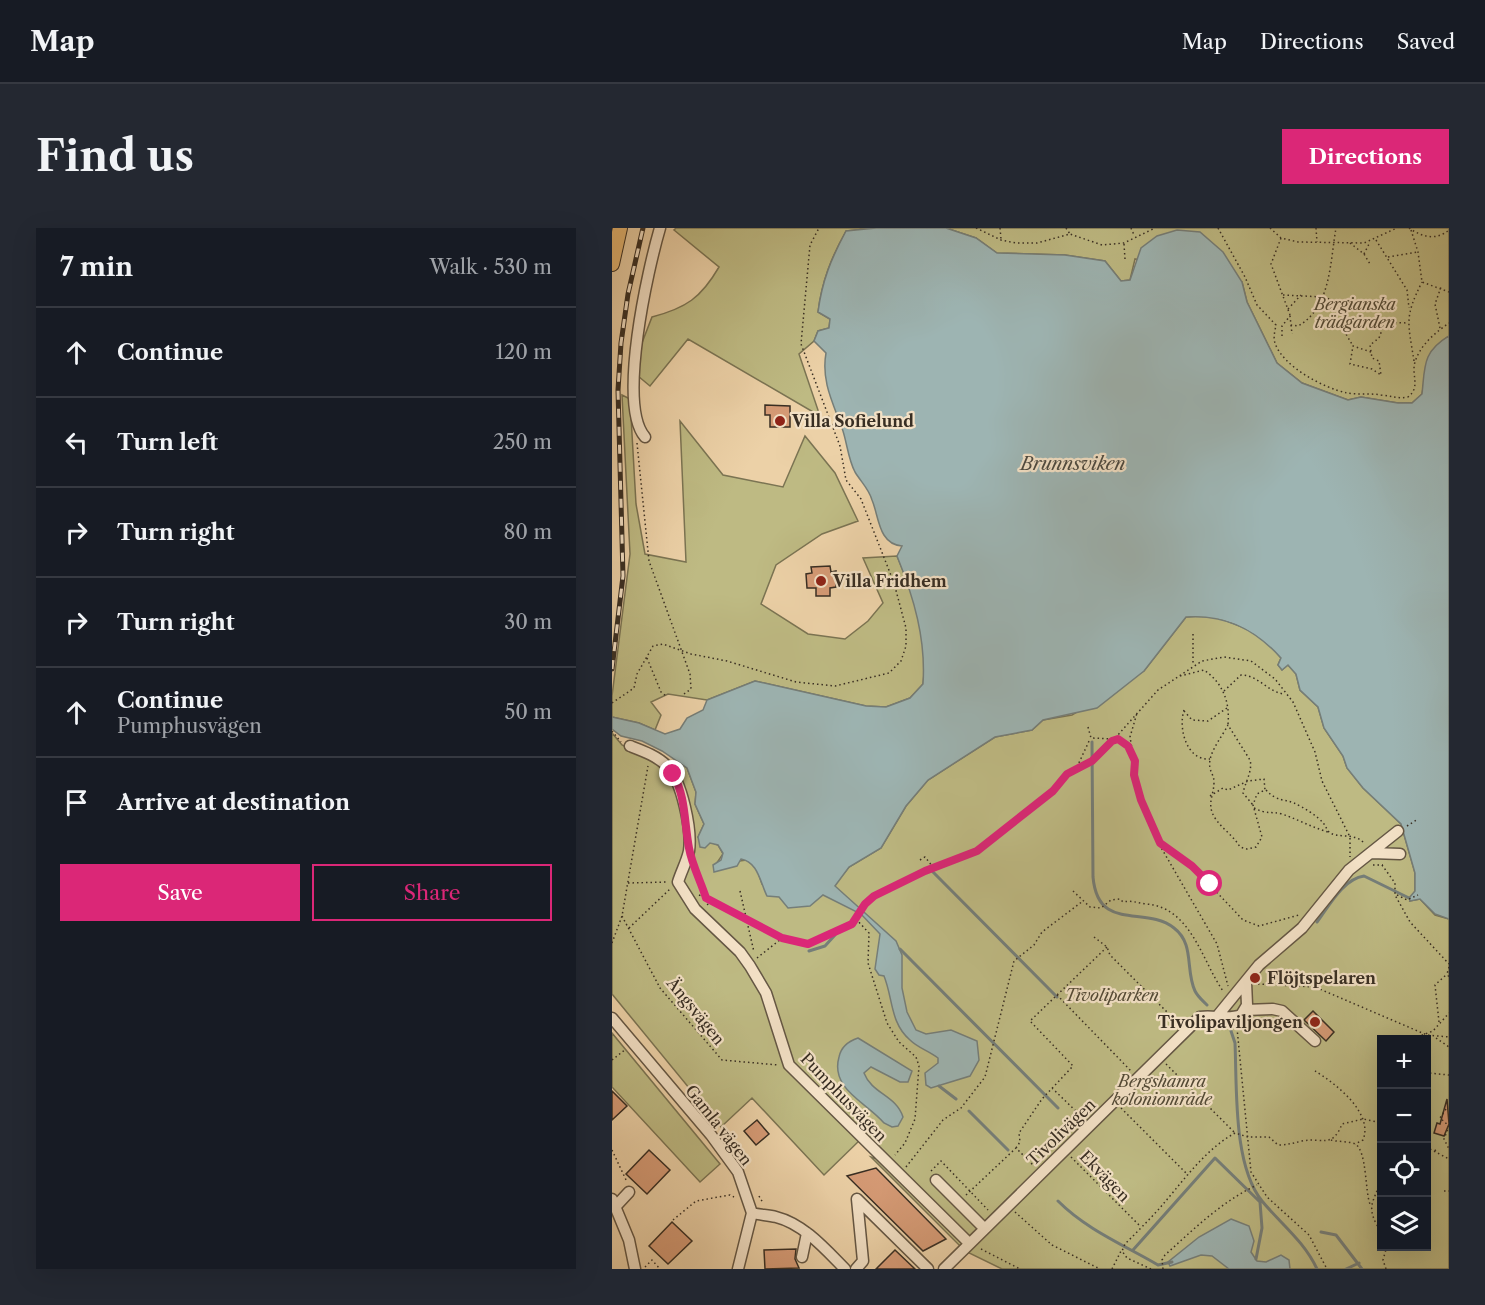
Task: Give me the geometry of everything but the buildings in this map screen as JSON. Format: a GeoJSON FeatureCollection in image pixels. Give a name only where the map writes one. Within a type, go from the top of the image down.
{"type":"FeatureCollection","features":[{"type":"Feature","properties":{"kind":"main road"},"geometry":{"type":"LineString","coordinates":[[612,264],[620,228]]}},
{"type":"Feature","properties":{"kind":"street"},"geometry":{"type":"LineString","coordinates":[[645,437],[637,427],[633,372],[642,302],[660,228]]}},
{"type":"Feature","properties":{"kind":"street"},"geometry":{"type":"LineString","coordinates":[[626,744],[655,756],[667,765],[679,784],[689,850],[678,882]]}},
{"type":"Feature","properties":{"kind":"street"},"geometry":{"type":"LineString","coordinates":[[1315,1041],[1282,1011],[1272,1009],[1249,1011],[1235,1018],[1219,1014],[1259,965],[1302,928],[1349,870],[1388,836],[1398,831]]}},
{"type":"Feature","properties":{"kind":"street"},"geometry":{"type":"LineString","coordinates":[[1372,852],[1400,854]]}},
{"type":"Feature","properties":{"kind":"street","name":"Pumphusvägen"},"geometry":{"type":"LineString","coordinates":[[678,882],[695,909],[740,952],[750,966],[766,993],[789,1065],[969,1243]]}},
{"type":"Feature","properties":{"kind":"street"},"geometry":{"type":"LineString","coordinates":[[1246,982],[1249,1011]]}},
{"type":"Feature","properties":{"kind":"street","name":"Tivolivägen"},"geometry":{"type":"LineString","coordinates":[[944,1269],[1200,1017],[1219,1014]]}},
{"type":"Feature","properties":{"kind":"street","name":"Gamla vägen"},"geometry":{"type":"LineString","coordinates":[[612,1017],[711,1135],[738,1172],[752,1213]]}},
{"type":"Feature","properties":{"kind":"street"},"geometry":{"type":"LineString","coordinates":[[936,1180],[984,1228]]}},
{"type":"Feature","properties":{"kind":"street"},"geometry":{"type":"LineString","coordinates":[[628,1192],[614,1202],[629,1240],[635,1269]]}},
{"type":"Feature","properties":{"kind":"street"},"geometry":{"type":"LineString","coordinates":[[856,1269],[863,1261],[857,1199],[928,1269]]}},
{"type":"Feature","properties":{"kind":"street"},"geometry":{"type":"LineString","coordinates":[[738,1269],[752,1213],[778,1218],[807,1233],[842,1268]]}},
{"type":"Feature","properties":{"kind":"street"},"geometry":{"type":"LineString","coordinates":[[802,1257],[807,1233]]}},
{"type":"Feature","properties":{"kind":"path"},"geometry":{"type":"LineString","coordinates":[[612,703],[634,688],[637,674],[653,646],[663,644],[691,654],[727,661],[796,682],[835,686],[889,673],[901,662],[906,646],[906,628],[887,563],[861,499],[846,480],[840,446],[801,344],[810,245],[819,228]]}},
{"type":"Feature","properties":{"kind":"path"},"geometry":{"type":"LineString","coordinates":[[976,228],[1001,240],[1016,243],[1037,243],[1070,234],[1102,245],[1124,243],[1134,236],[1155,228]]}},
{"type":"Feature","properties":{"kind":"path"},"geometry":{"type":"LineString","coordinates":[[1000,228],[1001,240]]}},
{"type":"Feature","properties":{"kind":"path"},"geometry":{"type":"LineString","coordinates":[[1066,228],[1070,234]]}},
{"type":"Feature","properties":{"kind":"path"},"geometry":{"type":"LineString","coordinates":[[1131,228],[1134,236]]}},
{"type":"Feature","properties":{"kind":"path"},"geometry":{"type":"LineString","coordinates":[[1218,228],[1245,277],[1257,305],[1276,325],[1274,336],[1278,348],[1292,364],[1334,388],[1397,399],[1408,398],[1414,393],[1415,362],[1408,323],[1407,290],[1376,239]]}},
{"type":"Feature","properties":{"kind":"path"},"geometry":{"type":"LineString","coordinates":[[1270,228],[1281,237],[1298,242],[1333,243],[1371,241],[1397,228]]}},
{"type":"Feature","properties":{"kind":"path"},"geometry":{"type":"LineString","coordinates":[[1316,228],[1317,242]]}},
{"type":"Feature","properties":{"kind":"path"},"geometry":{"type":"LineString","coordinates":[[1291,324],[1298,326],[1312,318],[1323,297],[1336,228]]}},
{"type":"Feature","properties":{"kind":"path"},"geometry":{"type":"LineString","coordinates":[[1410,229],[1422,236],[1438,237],[1449,230]]}},
{"type":"Feature","properties":{"kind":"path"},"geometry":{"type":"LineString","coordinates":[[1409,309],[1422,282],[1418,252],[1410,229]]}},
{"type":"Feature","properties":{"kind":"path"},"geometry":{"type":"LineString","coordinates":[[1446,233],[1449,238]]}},
{"type":"Feature","properties":{"kind":"path"},"geometry":{"type":"LineString","coordinates":[[1281,237],[1271,264],[1290,316],[1293,333]]}},
{"type":"Feature","properties":{"kind":"path"},"geometry":{"type":"LineString","coordinates":[[1364,254],[1371,241]]}},
{"type":"Feature","properties":{"kind":"path"},"geometry":{"type":"LineString","coordinates":[[1124,243],[1125,259]]}},
{"type":"Feature","properties":{"kind":"path"},"geometry":{"type":"LineString","coordinates":[[1349,243],[1364,254],[1370,264]]}},
{"type":"Feature","properties":{"kind":"path"},"geometry":{"type":"LineString","coordinates":[[1387,257],[1418,252]]}},
{"type":"Feature","properties":{"kind":"path"},"geometry":{"type":"LineString","coordinates":[[1422,282],[1441,287],[1449,292]]}},
{"type":"Feature","properties":{"kind":"path"},"geometry":{"type":"LineString","coordinates":[[1441,287],[1435,304],[1441,329]]}},
{"type":"Feature","properties":{"kind":"path"},"geometry":{"type":"LineString","coordinates":[[1282,295],[1301,294],[1323,297],[1344,304],[1344,310],[1336,317],[1353,346],[1350,364],[1372,369],[1381,375],[1379,361],[1371,358],[1370,345],[1379,338],[1385,322],[1408,323]]}},
{"type":"Feature","properties":{"kind":"path"},"geometry":{"type":"LineString","coordinates":[[1287,309],[1301,294]]}},
{"type":"Feature","properties":{"kind":"path"},"geometry":{"type":"LineString","coordinates":[[1282,336],[1282,326],[1290,316]]}},
{"type":"Feature","properties":{"kind":"path"},"geometry":{"type":"LineString","coordinates":[[1415,362],[1428,340],[1449,323]]}},
{"type":"Feature","properties":{"kind":"path"},"geometry":{"type":"LineString","coordinates":[[1353,346],[1371,352]]}},
{"type":"Feature","properties":{"kind":"path"},"geometry":{"type":"LineString","coordinates":[[637,427],[639,480],[649,561],[690,674],[691,689],[684,694]]}},
{"type":"Feature","properties":{"kind":"path"},"geometry":{"type":"LineString","coordinates":[[1192,634],[1193,666]]}},
{"type":"Feature","properties":{"kind":"path"},"geometry":{"type":"LineString","coordinates":[[646,657],[661,692],[666,696]]}},
{"type":"Feature","properties":{"kind":"path"},"geometry":{"type":"LineString","coordinates":[[689,850],[706,898],[782,938],[808,944],[852,924],[865,904],[874,896],[977,851],[1053,791],[1067,774],[1092,761],[1158,690],[1203,661],[1224,657],[1244,658],[1263,669],[1293,702],[1315,752],[1322,782],[1350,837],[1349,870]]}},
{"type":"Feature","properties":{"kind":"path"},"geometry":{"type":"LineString","coordinates":[[1178,676],[1204,670],[1214,676],[1224,692],[1228,707],[1228,725],[1210,759],[1210,769],[1214,779],[1210,796],[1215,818],[1240,847],[1246,849],[1256,847],[1262,837],[1253,807],[1244,793],[1244,784],[1251,765],[1250,760],[1228,725]]}},
{"type":"Feature","properties":{"kind":"path"},"geometry":{"type":"LineString","coordinates":[[1224,692],[1241,675],[1250,675],[1279,694],[1286,694]]}},
{"type":"Feature","properties":{"kind":"path"},"geometry":{"type":"LineString","coordinates":[[1210,759],[1202,760],[1197,757],[1183,736],[1181,724],[1184,711],[1192,720],[1208,722],[1228,707]]}},
{"type":"Feature","properties":{"kind":"path"},"geometry":{"type":"LineString","coordinates":[[1073,891],[1090,907],[1101,908],[1117,899],[1123,902],[1149,903],[1177,916],[1199,944],[1212,975],[1224,992],[1230,993],[1217,944],[1160,843],[1141,800],[1130,737],[1137,712]]}},
{"type":"Feature","properties":{"kind":"path"},"geometry":{"type":"LineString","coordinates":[[1077,767],[1090,738],[1088,727]]}},
{"type":"Feature","properties":{"kind":"path"},"geometry":{"type":"LineString","coordinates":[[612,731],[626,744]]}},
{"type":"Feature","properties":{"kind":"path"},"geometry":{"type":"LineString","coordinates":[[1090,738],[1122,740],[1133,756]]}},
{"type":"Feature","properties":{"kind":"path"},"geometry":{"type":"LineString","coordinates":[[612,943],[622,916],[647,767],[655,756]]}},
{"type":"Feature","properties":{"kind":"path"},"geometry":{"type":"LineString","coordinates":[[1210,796],[1223,788],[1228,790],[1248,781],[1264,779],[1265,790]]}},
{"type":"Feature","properties":{"kind":"path"},"geometry":{"type":"LineString","coordinates":[[1265,790],[1281,801],[1293,802],[1316,816],[1329,832]]}},
{"type":"Feature","properties":{"kind":"path"},"geometry":{"type":"LineString","coordinates":[[1253,807],[1257,794],[1265,790]]}},
{"type":"Feature","properties":{"kind":"path"},"geometry":{"type":"LineString","coordinates":[[1253,807],[1270,815],[1280,813],[1311,827],[1360,839],[1395,883],[1395,895],[1410,922],[1449,964]]}},
{"type":"Feature","properties":{"kind":"path"},"geometry":{"type":"LineString","coordinates":[[1398,831],[1418,819]]}},
{"type":"Feature","properties":{"kind":"path"},"geometry":{"type":"LineString","coordinates":[[1160,843],[1192,866],[1243,920],[1259,926],[1286,921],[1303,913]]}},
{"type":"Feature","properties":{"kind":"path"},"geometry":{"type":"LineString","coordinates":[[920,860],[925,857],[934,868]]}},
{"type":"Feature","properties":{"kind":"path"},"geometry":{"type":"LineString","coordinates":[[628,883],[678,882]]}},
{"type":"Feature","properties":{"kind":"path"},"geometry":{"type":"LineString","coordinates":[[629,928],[678,882]]}},
{"type":"Feature","properties":{"kind":"path"},"geometry":{"type":"LineString","coordinates":[[740,891],[756,959],[782,938]]}},
{"type":"Feature","properties":{"kind":"path"},"geometry":{"type":"LineString","coordinates":[[1395,895],[1407,900],[1418,896]]}},
{"type":"Feature","properties":{"kind":"path"},"geometry":{"type":"LineString","coordinates":[[900,1174],[943,1120],[962,1108],[986,1077],[1014,961],[1034,945],[1042,932],[1083,901]]}},
{"type":"Feature","properties":{"kind":"path","name":"Ängsvägen"},"geometry":{"type":"LineString","coordinates":[[622,916],[660,988],[722,1060],[789,1065]]}},
{"type":"Feature","properties":{"kind":"path"},"geometry":{"type":"LineString","coordinates":[[856,918],[869,933],[868,963],[891,1030],[916,1057],[919,1066],[915,1119],[904,1143],[887,1162]]}},
{"type":"Feature","properties":{"kind":"path"},"geometry":{"type":"LineString","coordinates":[[1094,937],[1107,947],[1110,955],[1186,1031]]}},
{"type":"Feature","properties":{"kind":"path"},"geometry":{"type":"LineString","coordinates":[[974,1187],[1016,1148],[1020,1142],[1019,1133],[1045,1096],[1073,1066],[1030,1021],[1107,947]]}},
{"type":"Feature","properties":{"kind":"path"},"geometry":{"type":"LineString","coordinates":[[1439,1022],[1435,985],[1447,974],[1449,967]]}},
{"type":"Feature","properties":{"kind":"path"},"geometry":{"type":"LineString","coordinates":[[1246,982],[1315,987],[1427,1035],[1449,1013]]}},
{"type":"Feature","properties":{"kind":"path"},"geometry":{"type":"LineString","coordinates":[[876,985],[881,983]]}},
{"type":"Feature","properties":{"kind":"path"},"geometry":{"type":"LineString","coordinates":[[1056,996],[1138,1078]]}},
{"type":"Feature","properties":{"kind":"path"},"geometry":{"type":"LineString","coordinates":[[1235,1018],[1251,1172],[1268,1197],[1309,1235],[1327,1269]]}},
{"type":"Feature","properties":{"kind":"path"},"geometry":{"type":"LineString","coordinates":[[1431,1036],[1449,1047]]}},
{"type":"Feature","properties":{"kind":"path"},"geometry":{"type":"LineString","coordinates":[[1435,1038],[1449,1037]]}},
{"type":"Feature","properties":{"kind":"path"},"geometry":{"type":"LineString","coordinates":[[612,1060],[628,1048]]}},
{"type":"Feature","properties":{"kind":"path"},"geometry":{"type":"LineString","coordinates":[[1160,1057],[1235,1133],[1248,1137],[1269,1137],[1278,1145],[1331,1140],[1355,1144],[1363,1140],[1367,1125],[1363,1119],[1345,1095],[1315,1071]]}},
{"type":"Feature","properties":{"kind":"path"},"geometry":{"type":"LineString","coordinates":[[1431,1073],[1449,1075]]}},
{"type":"Feature","properties":{"kind":"path"},"geometry":{"type":"LineString","coordinates":[[1052,1088],[1090,1125]]}},
{"type":"Feature","properties":{"kind":"path"},"geometry":{"type":"LineString","coordinates":[[1114,1101],[1188,1175]]}},
{"type":"Feature","properties":{"kind":"path"},"geometry":{"type":"LineString","coordinates":[[1446,1109],[1440,1118],[1449,1126],[1444,1139],[1449,1149]]}},
{"type":"Feature","properties":{"kind":"path"},"geometry":{"type":"LineString","coordinates":[[1331,1140],[1338,1134],[1342,1124],[1363,1119],[1377,1123]]}},
{"type":"Feature","properties":{"kind":"path"},"geometry":{"type":"LineString","coordinates":[[1112,1269],[1123,1248],[1188,1175],[1224,1139],[1235,1133]]}},
{"type":"Feature","properties":{"kind":"path"},"geometry":{"type":"LineString","coordinates":[[1355,1144],[1362,1152],[1363,1172],[1367,1180],[1366,1195],[1377,1224]]}},
{"type":"Feature","properties":{"kind":"path"},"geometry":{"type":"LineString","coordinates":[[1434,1152],[1437,1147]]}},
{"type":"Feature","properties":{"kind":"path"},"geometry":{"type":"LineString","coordinates":[[1016,1148],[1041,1173]]}},
{"type":"Feature","properties":{"kind":"path"},"geometry":{"type":"LineString","coordinates":[[612,1150],[632,1188],[628,1192]]}},
{"type":"Feature","properties":{"kind":"path","name":"Ekvägen"},"geometry":{"type":"LineString","coordinates":[[1064,1150],[1141,1227]]}},
{"type":"Feature","properties":{"kind":"path"},"geometry":{"type":"LineString","coordinates":[[1431,1150],[1449,1160]]}},
{"type":"Feature","properties":{"kind":"path"},"geometry":{"type":"LineString","coordinates":[[1163,1269],[1162,1260],[1204,1220],[1241,1192],[1258,1185]]}},
{"type":"Feature","properties":{"kind":"path"},"geometry":{"type":"LineString","coordinates":[[1370,1204],[1377,1189]]}},
{"type":"Feature","properties":{"kind":"path"},"geometry":{"type":"LineString","coordinates":[[1444,1191],[1449,1191]]}},
{"type":"Feature","properties":{"kind":"path"},"geometry":{"type":"LineString","coordinates":[[673,1220],[696,1201],[730,1195],[738,1199]]}},
{"type":"Feature","properties":{"kind":"path"},"geometry":{"type":"LineString","coordinates":[[1008,1205],[1052,1245],[1099,1269]]}},
{"type":"Feature","properties":{"kind":"path"},"geometry":{"type":"LineString","coordinates":[[969,1243],[1020,1269]]}},
{"type":"Feature","properties":{"kind":"path"},"geometry":{"type":"LineString","coordinates":[[1123,1248],[1127,1258],[1151,1269]]}},
{"type":"Feature","properties":{"kind":"path"},"geometry":{"type":"LineString","coordinates":[[1386,1251],[1383,1260],[1386,1269]]}},
{"type":"Feature","properties":{"kind":"path"},"geometry":{"type":"LineString","coordinates":[[643,1269],[652,1260],[660,1269]]}},
{"type":"Feature","properties":{"kind":"green space"},"geometry":{"type":"Polygon","coordinates":[[[676,228],[876,228],[846,231],[828,270],[818,312],[830,319],[829,328],[818,331],[814,341],[799,354],[820,416],[688,339],[650,386],[638,376],[640,348],[652,317],[674,310],[691,300],[706,287],[719,267],[674,230],[676,228]]]}},
{"type":"Feature","properties":{"kind":"green space","name":"Bergianska trädgården"},"geometry":{"type":"Polygon","coordinates":[[[946,228],[1449,228],[1449,336],[1433,354],[1427,369],[1422,394],[1412,403],[1361,397],[1348,400],[1302,383],[1277,363],[1247,302],[1242,282],[1135,259],[1130,280],[1121,281],[1105,261],[1065,255],[997,253],[976,238],[946,228]]]}},
{"type":"Feature","properties":{"kind":"green space"},"geometry":{"type":"Polygon","coordinates":[[[622,395],[630,399],[636,504],[645,554],[686,562],[680,421],[723,475],[783,487],[805,436],[835,473],[858,521],[822,534],[776,565],[761,604],[808,634],[845,639],[868,621],[883,603],[863,558],[897,556],[911,590],[922,631],[925,663],[923,684],[910,698],[886,707],[866,706],[755,681],[707,700],[668,694],[651,702],[661,715],[655,730],[639,723],[612,717],[612,696],[630,554],[622,395]]]}},
{"type":"Feature","properties":{"kind":"green space","name":"Tivoliparken"},"geometry":{"type":"Polygon","coordinates":[[[1210,615],[1249,630],[1265,641],[1281,658],[1278,665],[1282,670],[1288,665],[1296,674],[1300,690],[1318,707],[1324,728],[1343,756],[1347,768],[1363,788],[1401,824],[1415,873],[1415,891],[1410,901],[1420,899],[1435,915],[1449,919],[1449,1269],[1002,1269],[965,1251],[871,1157],[885,1161],[862,1138],[824,1175],[752,1098],[721,1127],[612,994],[612,733],[622,745],[675,772],[684,766],[687,768],[696,792],[695,804],[704,824],[698,837],[718,845],[723,854],[716,864],[747,860],[757,869],[762,884],[823,894],[834,886],[849,867],[881,848],[906,806],[928,780],[995,737],[1032,730],[1043,720],[1072,715],[1144,671],[1186,617],[1210,615]]]}},
{"type":"Feature","properties":{"kind":"green space"},"geometry":{"type":"Polygon","coordinates":[[[612,1033],[720,1164],[700,1182],[612,1087],[612,1033]]]}},
{"type":"Feature","properties":{"kind":"water","name":"Brunnsviken"},"geometry":{"type":"Polygon","coordinates":[[[876,228],[946,228],[976,238],[997,253],[1065,255],[1105,261],[1121,281],[1130,280],[1141,248],[1157,236],[1177,230],[1200,232],[1223,252],[1242,282],[1247,302],[1277,363],[1302,383],[1348,400],[1361,397],[1412,403],[1422,394],[1429,354],[1449,336],[1449,919],[1435,914],[1420,899],[1410,901],[1409,898],[1415,891],[1415,873],[1401,824],[1363,788],[1347,768],[1343,756],[1324,728],[1318,707],[1300,690],[1296,674],[1288,665],[1282,670],[1278,665],[1281,658],[1250,631],[1226,621],[1200,617],[1186,617],[1144,671],[1097,708],[1043,720],[1032,730],[995,737],[928,780],[906,806],[881,848],[849,867],[835,886],[896,941],[902,955],[902,988],[907,1012],[916,1030],[926,1034],[951,1030],[977,1041],[979,1060],[970,1076],[931,1088],[926,1085],[925,1073],[938,1063],[938,1058],[913,1043],[899,1026],[884,976],[879,975],[875,969],[880,934],[861,914],[823,895],[810,906],[788,908],[779,897],[767,896],[755,868],[741,859],[737,866],[714,872],[713,865],[721,860],[723,853],[718,845],[710,843],[705,848],[700,847],[698,837],[704,824],[695,804],[696,792],[687,768],[642,741],[621,736],[612,729],[612,717],[639,723],[665,734],[680,729],[687,718],[703,710],[707,700],[755,681],[866,706],[886,707],[910,698],[923,684],[923,651],[918,619],[897,556],[902,546],[894,544],[884,535],[871,496],[855,472],[826,382],[826,353],[814,341],[818,331],[829,328],[830,319],[818,312],[828,270],[846,231],[876,228]]]}},
{"type":"Feature","properties":{"kind":"water"},"geometry":{"type":"Polygon","coordinates":[[[858,1038],[912,1071],[908,1082],[900,1082],[871,1067],[864,1073],[872,1086],[890,1099],[900,1110],[903,1117],[898,1126],[892,1127],[884,1123],[851,1094],[840,1078],[838,1068],[840,1053],[846,1045],[858,1038]]]}},
{"type":"Feature","properties":{"kind":"water"},"geometry":{"type":"Polygon","coordinates":[[[1231,1219],[1249,1226],[1254,1241],[1251,1252],[1257,1261],[1266,1262],[1281,1255],[1289,1260],[1290,1269],[1229,1269],[1212,1256],[1201,1255],[1170,1266],[1168,1262],[1199,1237],[1231,1219]]]}},
{"type":"Feature","properties":{"kind":"waterway"},"geometry":{"type":"LineString","coordinates":[[1092,742],[1093,877],[1097,894],[1104,905],[1113,912],[1150,918],[1174,928],[1181,934],[1187,949],[1192,983],[1199,997],[1207,1005]]}},
{"type":"Feature","properties":{"kind":"waterway"},"geometry":{"type":"LineString","coordinates":[[932,871],[1057,997]]}},
{"type":"Feature","properties":{"kind":"waterway"},"geometry":{"type":"LineString","coordinates":[[1317,922],[1343,888],[1356,878],[1364,876],[1409,898]]}},
{"type":"Feature","properties":{"kind":"waterway"},"geometry":{"type":"LineString","coordinates":[[809,951],[825,946],[835,935]]}},
{"type":"Feature","properties":{"kind":"waterway"},"geometry":{"type":"LineString","coordinates":[[900,949],[1058,1108]]}},
{"type":"Feature","properties":{"kind":"waterway"},"geometry":{"type":"LineString","coordinates":[[1231,1031],[1235,1043],[1238,1125],[1246,1167],[1262,1201],[1299,1241],[1317,1269]]}},
{"type":"Feature","properties":{"kind":"waterway"},"geometry":{"type":"LineString","coordinates":[[939,1086],[956,1099]]}},
{"type":"Feature","properties":{"kind":"waterway"},"geometry":{"type":"LineString","coordinates":[[969,1111],[1008,1150]]}},
{"type":"Feature","properties":{"kind":"waterway"},"geometry":{"type":"LineString","coordinates":[[1133,1250],[1215,1158],[1260,1202],[1262,1228],[1256,1259]]}},
{"type":"Feature","properties":{"kind":"waterway"},"geometry":{"type":"LineString","coordinates":[[1058,1201],[1093,1229],[1158,1265],[1172,1262]]}},
{"type":"Feature","properties":{"kind":"waterway"},"geometry":{"type":"LineString","coordinates":[[1321,1232],[1336,1235],[1362,1269]]}},
{"type":"Feature","properties":{"kind":"waterway"},"geometry":{"type":"LineString","coordinates":[[1346,1269],[1359,1263]]}},
{"type":"Feature","properties":{"kind":"railway"},"geometry":{"type":"LineString","coordinates":[[612,669],[623,576],[618,390],[621,343],[628,294],[643,228]]}},
{"type":"Feature","properties":{"kind":"place","name":"Villa Sofielund"},"geometry":{"type":"Point","coordinates":[780,421]}},
{"type":"Feature","properties":{"kind":"place","name":"Villa Fridhem"},"geometry":{"type":"Point","coordinates":[821,581]}},
{"type":"Feature","properties":{"kind":"place","name":"Flöjtspelaren"},"geometry":{"type":"Point","coordinates":[1255,978]}},
{"type":"Feature","properties":{"kind":"place","name":"Tivolipaviljongen"},"geometry":{"type":"Point","coordinates":[1315,1022]}},
{"type":"Feature","properties":{"kind":"route"},"geometry":{"type":"LineString","coordinates":[[673,774],[679,784],[689,850],[706,898],[782,938],[808,944],[852,924],[865,904],[874,896],[925,871],[977,851],[1053,791],[1067,774],[1092,761],[1112,741],[1118,739],[1128,746],[1135,761],[1134,775],[1141,800],[1160,843],[1170,853],[1192,866],[1210,884]]}},
{"type":"Feature","properties":{"kind":"park label","name":"Bergshamra koloniområde"},"geometry":{"type":"Point","coordinates":[1162,1090]}}]}
